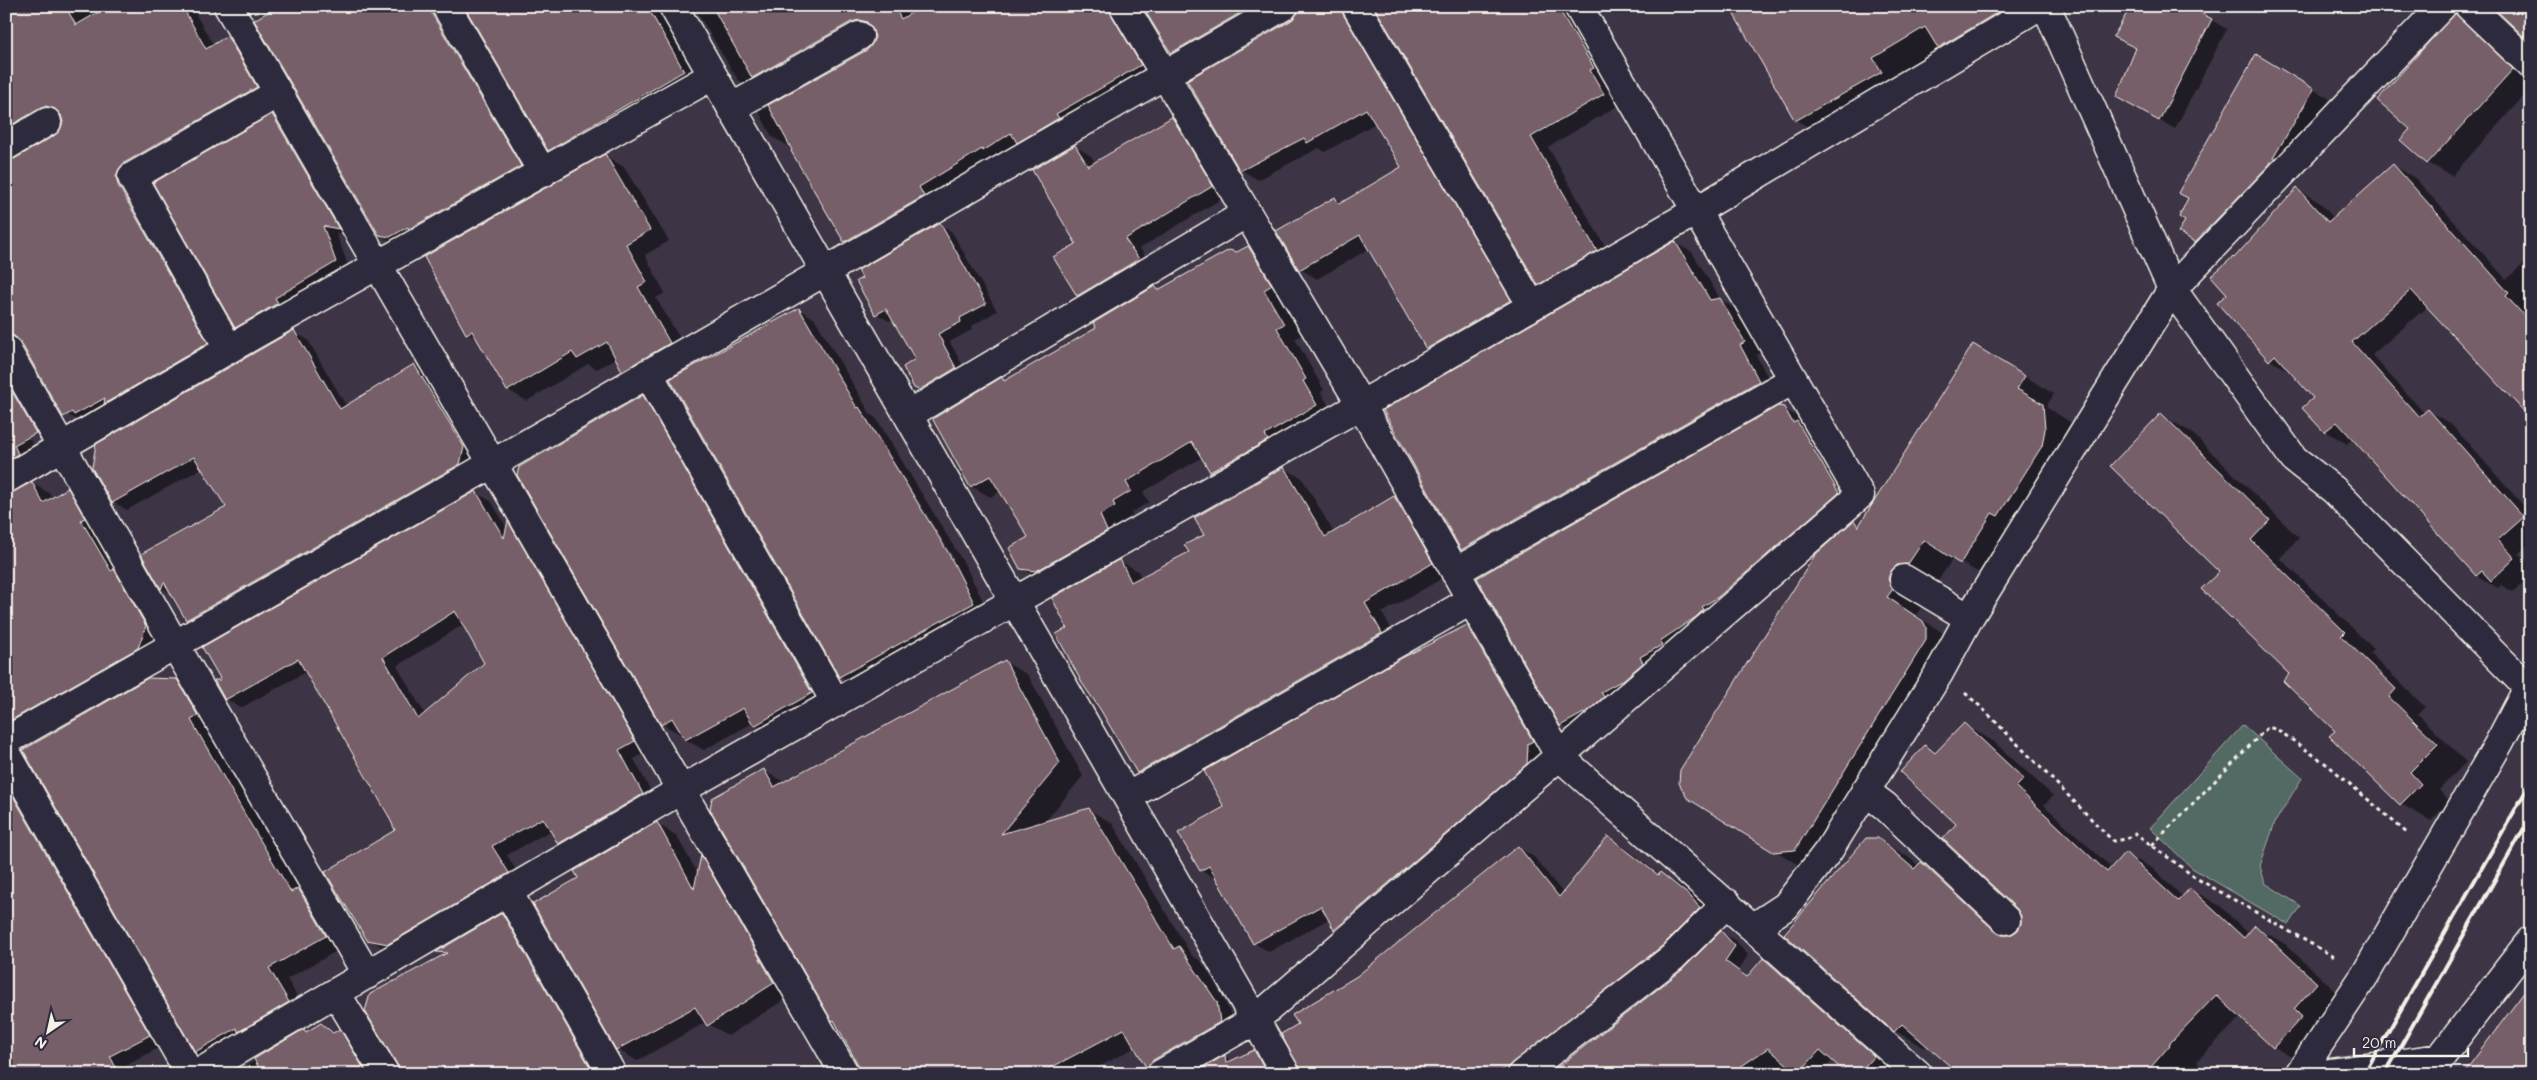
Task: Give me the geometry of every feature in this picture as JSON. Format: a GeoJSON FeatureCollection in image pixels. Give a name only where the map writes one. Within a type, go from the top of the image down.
{"type":"FeatureCollection","features":[{"type":"Feature","properties":{"kind":"street"},"geometry":{"type":"LineString","coordinates":[[228,6],[845,1074]]}},
{"type":"Feature","properties":{"kind":"street"},"geometry":{"type":"LineString","coordinates":[[446,6],[542,173]]}},
{"type":"Feature","properties":{"kind":"street"},"geometry":{"type":"LineString","coordinates":[[673,6],[1286,1074]]}},
{"type":"Feature","properties":{"kind":"street"},"geometry":{"type":"LineString","coordinates":[[1124,6],[1361,405],[1560,757],[1918,1074]]}},
{"type":"Feature","properties":{"kind":"street"},"geometry":{"type":"LineString","coordinates":[[6,741],[492,464],[1284,6]]}},
{"type":"Feature","properties":{"kind":"street"},"geometry":{"type":"LineString","coordinates":[[1356,6],[1532,306]]}},
{"type":"Feature","properties":{"kind":"street"},"geometry":{"type":"LineString","coordinates":[[1161,1074],[1255,1020],[1860,495],[1578,6]]}},
{"type":"Feature","properties":{"kind":"street"},"geometry":{"type":"LineString","coordinates":[[196,1074],[681,790],[1361,405],[1696,211],[2039,6]]}},
{"type":"Feature","properties":{"kind":"street"},"geometry":{"type":"LineString","coordinates":[[2046,6],[2172,289],[2294,460],[2334,490],[2530,687],[2365,975],[2299,1074]]}},
{"type":"Feature","properties":{"kind":"street"},"geometry":{"type":"LineString","coordinates":[[1754,927],[1786,906],[1829,850],[1940,673],[1969,618],[2172,289],[2442,6]]}},
{"type":"Feature","properties":{"kind":"street"},"geometry":{"type":"LineString","coordinates":[[2469,6],[2531,65]]}},
{"type":"Feature","properties":{"kind":"street"},"geometry":{"type":"LineString","coordinates":[[731,108],[859,36]]}},
{"type":"Feature","properties":{"kind":"street"},"geometry":{"type":"LineString","coordinates":[[6,479],[229,348],[378,266],[712,76]]}},
{"type":"Feature","properties":{"kind":"street"},"geometry":{"type":"LineString","coordinates":[[229,348],[132,177],[278,93]]}},
{"type":"Feature","properties":{"kind":"street"},"geometry":{"type":"LineString","coordinates":[[6,146],[47,122]]}},
{"type":"Feature","properties":{"kind":"street"},"geometry":{"type":"LineString","coordinates":[[908,415],[1247,213]]}},
{"type":"Feature","properties":{"kind":"street"},"geometry":{"type":"LineString","coordinates":[[6,349],[367,975]]}},
{"type":"Feature","properties":{"kind":"street"},"geometry":{"type":"LineString","coordinates":[[648,373],[836,703]]}},
{"type":"Feature","properties":{"kind":"street"},"geometry":{"type":"LineString","coordinates":[[1455,572],[1793,380]]}},
{"type":"Feature","properties":{"kind":"street"},"geometry":{"type":"LineString","coordinates":[[1904,579],[1969,618]]}},
{"type":"Feature","properties":{"kind":"street"},"geometry":{"type":"LineString","coordinates":[[1127,797],[1472,600]]}},
{"type":"Feature","properties":{"kind":"street"},"geometry":{"type":"LineString","coordinates":[[6,752],[190,1074]]}},
{"type":"Feature","properties":{"kind":"street"},"geometry":{"type":"LineString","coordinates":[[1865,791],[1885,806],[2006,920]]}},
{"type":"Feature","properties":{"kind":"street"},"geometry":{"type":"LineString","coordinates":[[508,892],[612,1074]]}},
{"type":"Feature","properties":{"kind":"street"},"geometry":{"type":"LineString","coordinates":[[1522,1074],[1672,958],[1727,903]]}},
{"type":"Feature","properties":{"kind":"street"},"geometry":{"type":"LineString","coordinates":[[2322,1074],[2436,1066],[2531,940]]}},
{"type":"Feature","properties":{"kind":"street"},"geometry":{"type":"LineString","coordinates":[[336,993],[385,1074]]}},
{"type":"Feature","properties":{"kind":"path"},"geometry":{"type":"LineString","coordinates":[[1940,673],[1981,707],[2113,841],[2127,839],[2135,833],[2196,878],[2365,975]]}},
{"type":"Feature","properties":{"kind":"path"},"geometry":{"type":"LineString","coordinates":[[2152,845],[2268,727],[2278,730],[2329,766],[2381,808],[2433,857]]}},
{"type":"Feature","properties":{"kind":"green space"},"geometry":{"type":"Polygon","coordinates":[[[2243,725],[2302,778],[2275,822],[2260,866],[2265,883],[2301,906],[2289,925],[2192,868],[2150,828],[2243,725]]]}},
{"type":"Feature","properties":{"kind":"building"},"geometry":{"type":"Polygon","coordinates":[[[6,6],[65,6],[76,25],[109,6],[182,6],[206,49],[227,36],[257,87],[124,163],[116,176],[118,185],[208,343],[104,404],[105,398],[74,415],[72,412],[63,417],[20,341],[6,333],[6,162],[55,135],[60,130],[63,122],[61,115],[55,109],[46,106],[6,128],[6,6]]]}},
{"type":"Feature","properties":{"kind":"building"},"geometry":{"type":"Polygon","coordinates":[[[278,6],[430,6],[432,14],[521,166],[409,229],[408,227],[390,237],[379,235],[254,20],[278,6]]]}},
{"type":"Feature","properties":{"kind":"building"},"geometry":{"type":"Polygon","coordinates":[[[464,6],[647,6],[684,71],[548,151],[464,6]]]}},
{"type":"Feature","properties":{"kind":"building"},"geometry":{"type":"Polygon","coordinates":[[[712,6],[894,6],[901,19],[923,6],[1108,6],[1141,65],[1056,114],[1059,118],[1017,143],[1011,133],[983,151],[982,149],[919,187],[924,196],[844,242],[791,151],[768,105],[867,50],[875,37],[872,28],[867,22],[860,20],[851,22],[752,78],[712,6]]]}},
{"type":"Feature","properties":{"kind":"building"},"geometry":{"type":"Polygon","coordinates":[[[1142,6],[1252,6],[1171,53],[1142,6]]]}},
{"type":"Feature","properties":{"kind":"building"},"geometry":{"type":"Polygon","coordinates":[[[1300,6],[1340,6],[1511,300],[1426,349],[1360,235],[1299,270],[1276,231],[1335,197],[1339,204],[1401,167],[1366,109],[1307,143],[1304,138],[1240,171],[1187,80],[1292,20],[1300,6]]]}},
{"type":"Feature","properties":{"kind":"building"},"geometry":{"type":"Polygon","coordinates":[[[1374,6],[1557,6],[1594,68],[1590,70],[1604,94],[1531,137],[1597,251],[1538,285],[1374,6]]]}},
{"type":"Feature","properties":{"kind":"building"},"geometry":{"type":"Polygon","coordinates":[[[1729,6],[2008,6],[1938,48],[1925,27],[1873,58],[1882,72],[1795,121],[1729,6]]]}},
{"type":"Feature","properties":{"kind":"building"},"geometry":{"type":"Polygon","coordinates":[[[2131,6],[2188,6],[2212,19],[2159,121],[2116,97],[2136,48],[2113,37],[2131,6]]]}},
{"type":"Feature","properties":{"kind":"building"},"geometry":{"type":"Polygon","coordinates":[[[2492,6],[2531,6],[2531,43],[2492,6]]]}},
{"type":"Feature","properties":{"kind":"building"},"geometry":{"type":"Polygon","coordinates":[[[2455,13],[2513,69],[2427,164],[2400,140],[2410,129],[2377,100],[2455,13]]]}},
{"type":"Feature","properties":{"kind":"building"},"geometry":{"type":"Polygon","coordinates":[[[2256,54],[2314,89],[2269,165],[2195,242],[2178,232],[2185,221],[2179,217],[2188,198],[2178,193],[2256,54]]]}},
{"type":"Feature","properties":{"kind":"building"},"geometry":{"type":"Polygon","coordinates":[[[272,114],[339,229],[323,226],[336,262],[275,298],[278,303],[235,328],[153,183],[272,114]]]}},
{"type":"Feature","properties":{"kind":"building"},"geometry":{"type":"Polygon","coordinates":[[[1172,117],[1213,186],[1125,239],[1139,259],[1077,296],[1053,257],[1076,244],[1032,170],[1075,145],[1088,166],[1172,117]]]}},
{"type":"Feature","properties":{"kind":"building"},"geometry":{"type":"Polygon","coordinates":[[[605,154],[650,230],[626,244],[647,282],[638,287],[670,343],[622,371],[607,342],[577,359],[572,352],[507,391],[472,331],[466,334],[424,257],[605,154]]]}},
{"type":"Feature","properties":{"kind":"building"},"geometry":{"type":"Polygon","coordinates":[[[2393,164],[2509,293],[2506,296],[2531,323],[2531,419],[2411,290],[2352,342],[2419,417],[2428,409],[2524,517],[2498,540],[2515,558],[2491,581],[2482,571],[2476,576],[2337,422],[2324,432],[2302,408],[2313,398],[2275,355],[2269,361],[2217,303],[2227,294],[2211,276],[2234,258],[2297,188],[2328,222],[2393,164]]]}},
{"type":"Feature","properties":{"kind":"building"},"geometry":{"type":"Polygon","coordinates":[[[940,223],[986,304],[960,318],[961,322],[938,334],[956,368],[919,390],[914,388],[903,367],[915,359],[886,309],[875,315],[856,281],[862,278],[858,270],[940,223]]]}},
{"type":"Feature","properties":{"kind":"building"},"geometry":{"type":"Polygon","coordinates":[[[1675,241],[1710,300],[1720,298],[1745,342],[1740,345],[1759,381],[1461,550],[1383,410],[1675,241]]]}},
{"type":"Feature","properties":{"kind":"building"},"geometry":{"type":"Polygon","coordinates":[[[1248,246],[1272,285],[1264,290],[1284,324],[1277,328],[1306,379],[1303,381],[1317,405],[1265,435],[1268,440],[1210,472],[1192,442],[1126,482],[1131,491],[1113,502],[1115,506],[1100,515],[1107,531],[1036,571],[1020,569],[1009,548],[1028,537],[990,476],[970,487],[933,420],[934,418],[1002,377],[1004,381],[1096,328],[1093,323],[1155,286],[1158,290],[1229,250],[1237,252],[1248,246]]]}},
{"type":"Feature","properties":{"kind":"building"},"geometry":{"type":"Polygon","coordinates":[[[799,308],[857,408],[859,407],[949,554],[974,603],[839,677],[670,379],[799,308]]]}},
{"type":"Feature","properties":{"kind":"building"},"geometry":{"type":"Polygon","coordinates":[[[294,330],[340,409],[414,364],[464,447],[460,464],[186,620],[164,582],[161,589],[141,554],[226,507],[194,457],[112,503],[92,468],[96,444],[294,330]]]}},
{"type":"Feature","properties":{"kind":"building"},"geometry":{"type":"Polygon","coordinates":[[[1973,344],[2025,376],[2017,389],[2043,404],[2045,429],[2042,446],[1998,516],[1992,513],[1960,564],[1924,540],[1908,564],[1897,565],[1891,571],[1888,579],[1893,589],[1887,597],[1923,621],[1926,627],[1926,640],[1795,850],[1773,852],[1687,798],[1679,783],[1680,770],[1815,555],[1854,520],[1858,527],[1973,344]]]}},
{"type":"Feature","properties":{"kind":"building"},"geometry":{"type":"Polygon","coordinates":[[[6,381],[36,433],[14,445],[18,454],[6,461],[6,381]]]}},
{"type":"Feature","properties":{"kind":"building"},"geometry":{"type":"Polygon","coordinates":[[[643,395],[812,693],[754,726],[743,708],[685,740],[672,718],[661,725],[517,475],[519,467],[643,395]]]}},
{"type":"Feature","properties":{"kind":"building"},"geometry":{"type":"Polygon","coordinates":[[[1778,406],[1784,407],[1793,423],[1797,421],[1839,493],[1718,597],[1702,607],[1704,609],[1696,617],[1660,641],[1662,645],[1640,657],[1643,663],[1623,680],[1601,692],[1604,697],[1589,710],[1560,726],[1477,578],[1778,406]]]}},
{"type":"Feature","properties":{"kind":"building"},"geometry":{"type":"Polygon","coordinates":[[[2161,413],[2270,520],[2251,540],[2345,632],[2341,636],[2396,689],[2389,697],[2438,744],[2410,772],[2421,784],[2400,805],[2329,736],[2335,731],[2283,681],[2289,674],[2201,589],[2219,572],[2110,466],[2161,413]]]}},
{"type":"Feature","properties":{"kind":"building"},"geometry":{"type":"Polygon","coordinates":[[[1284,467],[1325,537],[1394,496],[1433,563],[1365,603],[1382,633],[1137,773],[1100,709],[1082,683],[1056,634],[1067,628],[1052,598],[1120,559],[1131,582],[1189,552],[1184,545],[1204,535],[1194,518],[1284,467]]]}},
{"type":"Feature","properties":{"kind":"building"},"geometry":{"type":"Polygon","coordinates":[[[32,482],[43,503],[68,488],[85,518],[81,520],[111,571],[114,569],[146,626],[138,648],[6,723],[6,495],[32,482]]]}},
{"type":"Feature","properties":{"kind":"building"},"geometry":{"type":"Polygon","coordinates":[[[476,491],[504,538],[508,521],[635,741],[619,750],[643,794],[558,844],[543,818],[492,846],[509,873],[388,944],[367,940],[325,872],[395,830],[388,815],[298,659],[225,700],[214,680],[221,680],[202,647],[476,491]],[[455,611],[383,657],[418,719],[484,663],[455,611]]]}},
{"type":"Feature","properties":{"kind":"building"},"geometry":{"type":"Polygon","coordinates":[[[1467,625],[1533,741],[1528,744],[1527,764],[1334,930],[1321,906],[1253,944],[1209,866],[1200,871],[1178,833],[1224,807],[1204,771],[1398,660],[1467,625]]]}},
{"type":"Feature","properties":{"kind":"building"},"geometry":{"type":"Polygon","coordinates":[[[1005,660],[1060,763],[1001,834],[1089,808],[1174,949],[1179,946],[1217,1002],[1220,1022],[1153,1060],[1147,1069],[1124,1029],[1039,1074],[863,1074],[834,1020],[832,1021],[710,809],[712,798],[764,769],[774,787],[1005,660]]]}},
{"type":"Feature","properties":{"kind":"building"},"geometry":{"type":"Polygon","coordinates":[[[148,678],[177,679],[198,716],[191,720],[247,818],[291,892],[298,888],[326,936],[269,968],[289,1002],[238,1032],[237,1028],[195,1052],[23,750],[148,678]]]}},
{"type":"Feature","properties":{"kind":"building"},"geometry":{"type":"Polygon","coordinates":[[[1964,723],[2024,779],[2016,787],[2107,872],[2125,852],[2178,901],[2190,888],[2244,938],[2255,925],[2317,983],[2294,1009],[2302,1017],[2273,1048],[2216,995],[2169,1044],[2145,1074],[1959,1074],[1902,1024],[1894,1032],[1784,934],[1866,838],[1878,838],[1914,869],[1921,862],[1996,932],[2002,935],[2010,935],[2018,930],[2021,924],[2021,916],[2017,909],[1943,839],[1956,824],[1900,772],[1925,745],[1935,753],[1964,723]]]}},
{"type":"Feature","properties":{"kind":"building"},"geometry":{"type":"Polygon","coordinates":[[[6,784],[150,1035],[110,1056],[119,1074],[6,1074],[6,784]]]}},
{"type":"Feature","properties":{"kind":"building"},"geometry":{"type":"Polygon","coordinates":[[[657,822],[694,889],[701,855],[774,983],[707,1026],[695,1007],[616,1050],[533,904],[578,878],[574,871],[657,822]]]}},
{"type":"Feature","properties":{"kind":"building"},"geometry":{"type":"Polygon","coordinates":[[[1608,836],[1658,875],[1660,872],[1690,896],[1700,908],[1662,946],[1509,1066],[1496,1074],[1302,1074],[1281,1034],[1298,1024],[1292,1015],[1357,976],[1518,846],[1559,897],[1608,836]]]}},
{"type":"Feature","properties":{"kind":"building"},"geometry":{"type":"Polygon","coordinates":[[[502,913],[594,1074],[401,1074],[365,1011],[370,994],[447,953],[436,952],[502,913]]]}},
{"type":"Feature","properties":{"kind":"building"},"geometry":{"type":"Polygon","coordinates":[[[1721,931],[1735,946],[1725,961],[1747,977],[1763,958],[1874,1056],[1858,1074],[1847,1074],[1820,1050],[1798,1074],[1768,1048],[1730,1074],[1549,1074],[1682,970],[1721,931]]]}},
{"type":"Feature","properties":{"kind":"building"},"geometry":{"type":"Polygon","coordinates":[[[2531,983],[2531,1074],[2463,1074],[2531,983]]]}},
{"type":"Feature","properties":{"kind":"building"},"geometry":{"type":"Polygon","coordinates":[[[321,1023],[333,1033],[340,1029],[367,1074],[262,1074],[254,1059],[304,1029],[306,1032],[321,1023]]]}},
{"type":"Feature","properties":{"kind":"building"},"geometry":{"type":"Polygon","coordinates":[[[1254,1050],[1268,1074],[1193,1074],[1225,1055],[1226,1063],[1254,1050]]]}},
{"type":"Feature","properties":{"kind":"railway"},"geometry":{"type":"LineString","coordinates":[[2364,1074],[2531,782]]}},
{"type":"Feature","properties":{"kind":"railway"},"geometry":{"type":"LineString","coordinates":[[2385,1074],[2531,816]]}}]}
